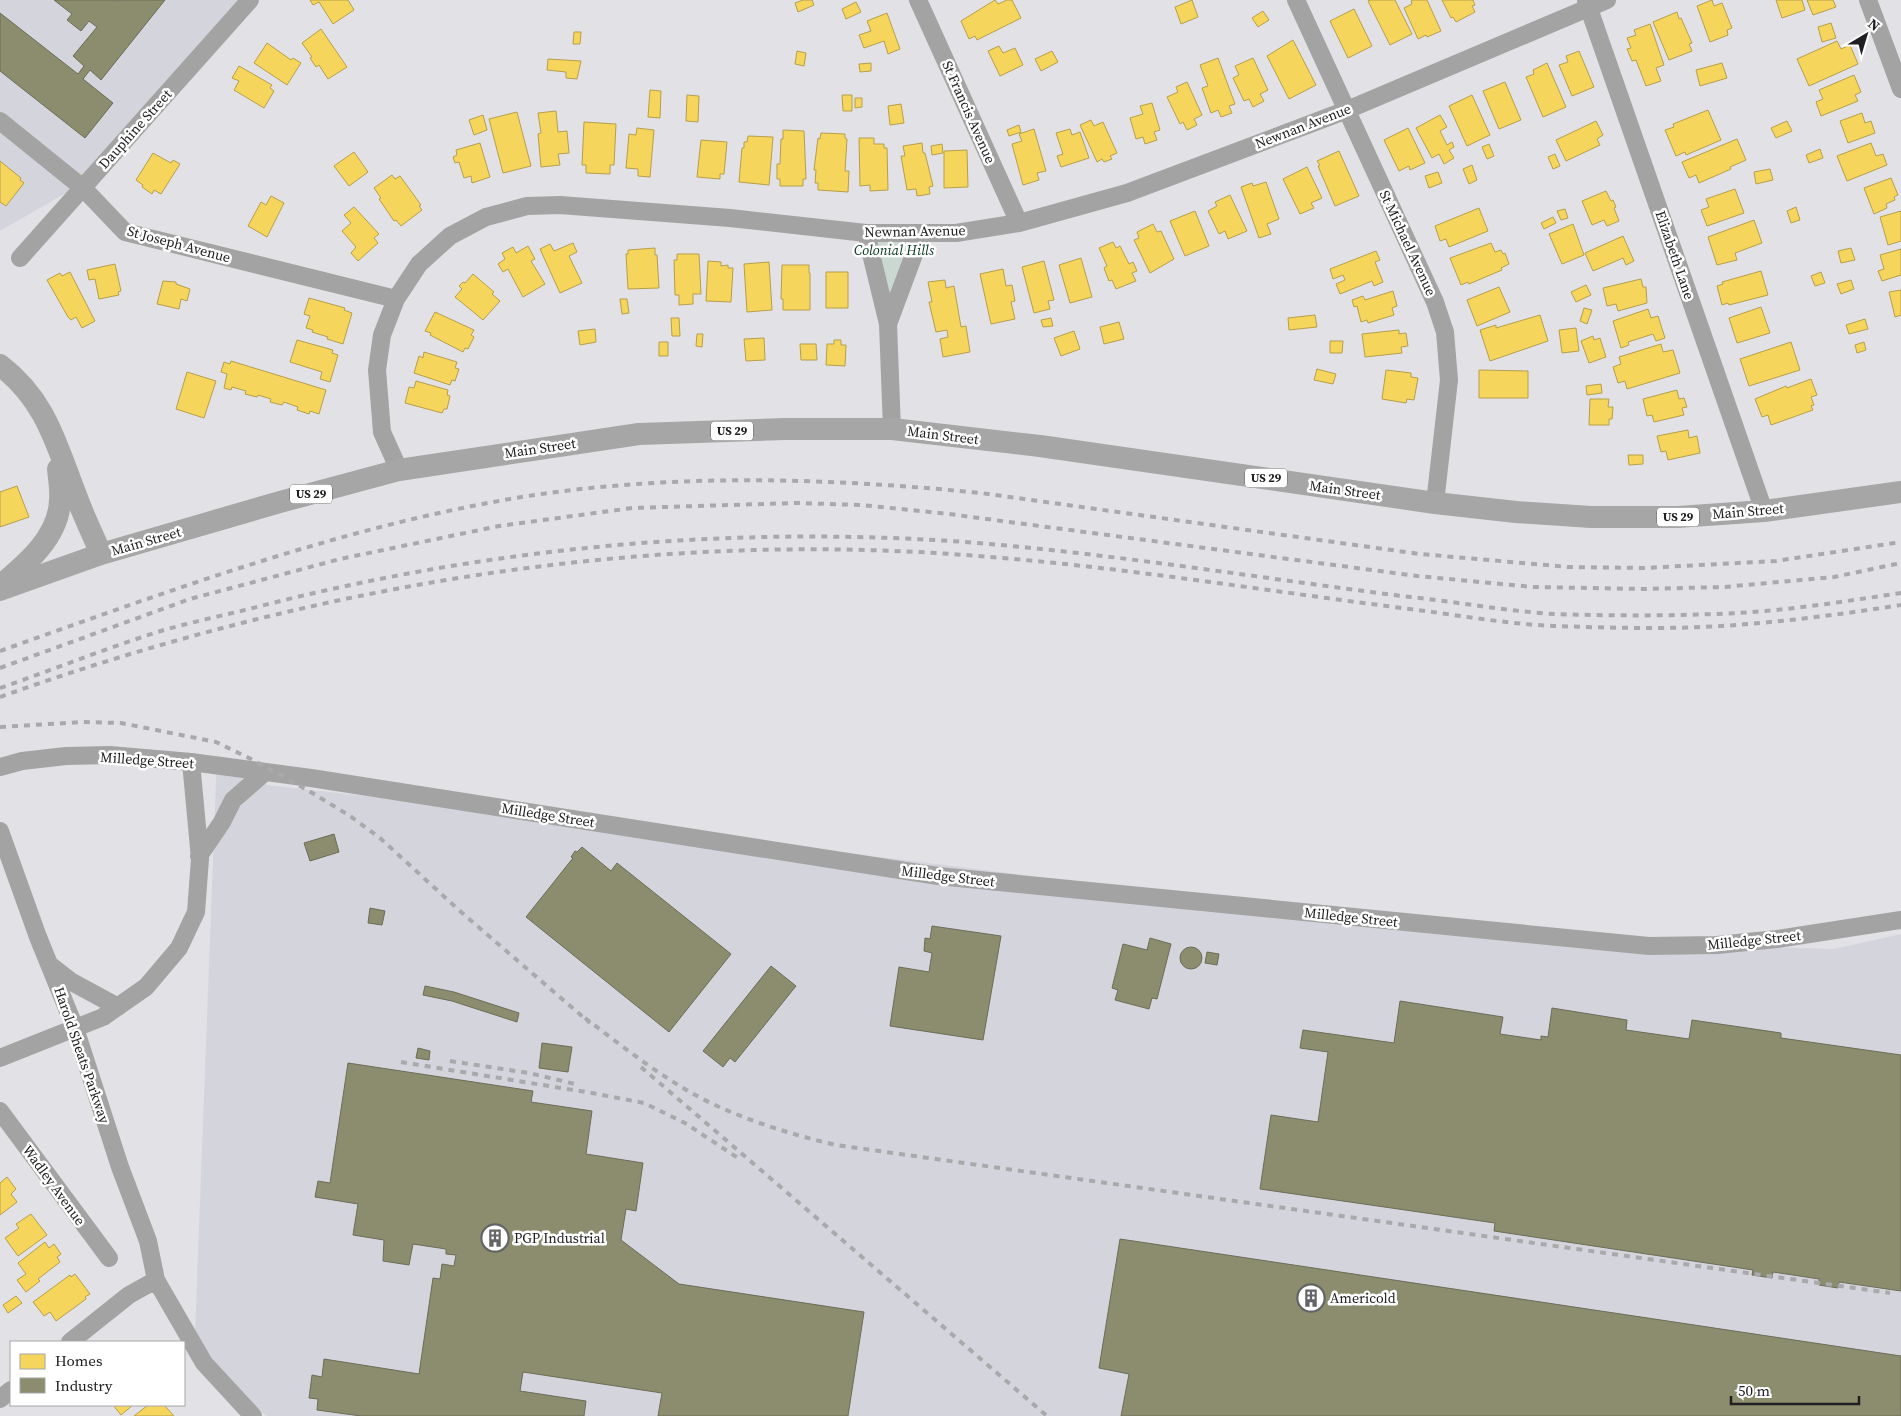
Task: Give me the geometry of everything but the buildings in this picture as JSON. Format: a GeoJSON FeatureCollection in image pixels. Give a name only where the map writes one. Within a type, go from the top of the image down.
{"type":"FeatureCollection","features":[{"type":"Feature","properties":{"kind":"main road"},"geometry":{"type":"LineString","coordinates":[[0,365],[21,383],[39,405],[101,554]]}},
{"type":"Feature","properties":{"kind":"main road","name":"Main Street"},"geometry":{"type":"LineString","coordinates":[[0,590],[101,554],[399,470],[639,434],[785,429],[892,429],[1040,446],[1435,503],[1516,512],[1591,517],[1678,516],[1764,511],[1901,492]]}},
{"type":"Feature","properties":{"kind":"main road"},"geometry":{"type":"LineString","coordinates":[[0,586],[34,555],[47,538],[55,522],[61,502],[57,446]]}},
{"type":"Feature","properties":{"kind":"street","name":"Dauphine Street"},"geometry":{"type":"LineString","coordinates":[[20,258],[250,0]]}},
{"type":"Feature","properties":{"kind":"street","name":"St Francis Avenue"},"geometry":{"type":"LineString","coordinates":[[918,0],[1019,224]]}},
{"type":"Feature","properties":{"kind":"street","name":"St Michael Avenue"},"geometry":{"type":"LineString","coordinates":[[1296,0],[1435,302],[1445,332],[1448,380],[1435,503]]}},
{"type":"Feature","properties":{"kind":"street","name":"Newnan Avenue"},"geometry":{"type":"LineString","coordinates":[[399,470],[382,432],[377,370],[382,335],[396,299],[419,264],[450,236],[486,216],[527,206],[560,205],[711,217],[866,233],[956,233],[1019,224],[1127,193],[1347,110],[1588,4],[1607,0]]}},
{"type":"Feature","properties":{"kind":"street"},"geometry":{"type":"LineString","coordinates":[[1868,0],[1901,89]]}},
{"type":"Feature","properties":{"kind":"street","name":"Elizabeth Lane"},"geometry":{"type":"LineString","coordinates":[[1588,4],[1764,511]]}},
{"type":"Feature","properties":{"kind":"street","name":"St Joseph Avenue"},"geometry":{"type":"LineString","coordinates":[[0,121],[83,188],[125,232],[396,299]]}},
{"type":"Feature","properties":{"kind":"street"},"geometry":{"type":"LineString","coordinates":[[866,233],[888,324],[892,429]]}},
{"type":"Feature","properties":{"kind":"street"},"geometry":{"type":"LineString","coordinates":[[888,324],[922,233]]}},
{"type":"Feature","properties":{"kind":"street","name":"Milledge Street"},"geometry":{"type":"LineString","coordinates":[[0,767],[22,762],[75,756],[110,755],[191,762],[350,784],[938,876],[1649,946],[1717,945],[1767,940],[1901,920]]}},
{"type":"Feature","properties":{"kind":"street"},"geometry":{"type":"LineString","coordinates":[[0,1058],[103,1017],[146,988],[179,948],[196,912],[199,856],[191,762]]}},
{"type":"Feature","properties":{"kind":"street"},"geometry":{"type":"LineString","coordinates":[[199,856],[222,822],[233,800],[264,773]]}},
{"type":"Feature","properties":{"kind":"street","name":"Harold Sheats Parkway"},"geometry":{"type":"LineString","coordinates":[[0,831],[38,937],[75,1028],[120,1167],[148,1241],[156,1280]]}},
{"type":"Feature","properties":{"kind":"street"},"geometry":{"type":"LineString","coordinates":[[49,964],[72,982],[118,1007]]}},
{"type":"Feature","properties":{"kind":"street","name":"Wadley Avenue"},"geometry":{"type":"LineString","coordinates":[[0,1111],[109,1258]]}},
{"type":"Feature","properties":{"kind":"street"},"geometry":{"type":"LineString","coordinates":[[71,1341],[129,1295],[156,1280],[204,1363],[253,1416]]}},
{"type":"Feature","properties":{"kind":"street"},"geometry":{"type":"LineString","coordinates":[[0,1399],[10,1391]]}},
{"type":"Feature","properties":{"kind":"shaded area"},"geometry":{"type":"Polygon","coordinates":[[[0,0],[250,0],[78,186],[0,231],[0,0]]]}},
{"type":"Feature","properties":{"kind":"shaded area"},"geometry":{"type":"Polygon","coordinates":[[[217,755],[267,785],[631,826],[1097,884],[1622,942],[1834,949],[1901,934],[1901,1416],[267,1416],[194,1359],[217,755]]]}},
{"type":"Feature","properties":{"kind":"green space","name":"Colonial Hills"},"geometry":{"type":"Polygon","coordinates":[[[873,233],[917,233],[892,314],[873,233]]]}},
{"type":"Feature","properties":{"kind":"railway"},"geometry":{"type":"LineString","coordinates":[[0,651],[195,583],[326,542],[393,524],[460,508],[528,496],[641,484],[697,481],[811,481],[981,493],[1420,554],[1568,567],[1644,568],[1776,561],[1901,542]]}},
{"type":"Feature","properties":{"kind":"railway"},"geometry":{"type":"LineString","coordinates":[[0,668],[190,599],[340,559],[499,526],[632,508],[796,503],[862,505],[949,514],[1417,576],[1533,587],[1643,589],[1724,587],[1834,577],[1901,563]]}},
{"type":"Feature","properties":{"kind":"railway"},"geometry":{"type":"LineString","coordinates":[[0,688],[164,630],[338,588],[429,570],[519,556],[703,539],[794,537],[886,538],[978,543],[1140,561],[1500,609],[1554,614],[1692,615],[1758,612],[1901,593]]}},
{"type":"Feature","properties":{"kind":"railway"},"geometry":{"type":"LineString","coordinates":[[0,697],[118,658],[238,624],[359,596],[482,574],[605,559],[729,551],[853,550],[978,556],[1086,566],[1500,621],[1554,626],[1650,628],[1723,626],[1805,618],[1901,605]]}},
{"type":"Feature","properties":{"kind":"railway"},"geometry":{"type":"LineString","coordinates":[[0,727],[83,722],[121,723],[216,742],[251,759],[350,816],[380,838],[461,912],[590,1023]]}},
{"type":"Feature","properties":{"kind":"railway"},"geometry":{"type":"LineString","coordinates":[[585,1018],[648,1065],[715,1105],[759,1123],[836,1145],[1890,1293]]}},
{"type":"Feature","properties":{"kind":"railway"},"geometry":{"type":"LineString","coordinates":[[450,1061],[529,1073],[575,1084]]}},
{"type":"Feature","properties":{"kind":"railway"},"geometry":{"type":"LineString","coordinates":[[401,1062],[644,1103],[685,1123],[741,1160]]}},
{"type":"Feature","properties":{"kind":"railway"},"geometry":{"type":"LineString","coordinates":[[641,1067],[1047,1416]]}},
{"type":"Feature","properties":{"kind":"place","name":"PGP Industrial"},"geometry":{"type":"Point","coordinates":[495,1238]}},
{"type":"Feature","properties":{"kind":"place","name":"Americold"},"geometry":{"type":"Point","coordinates":[1311,1298]}}]}
